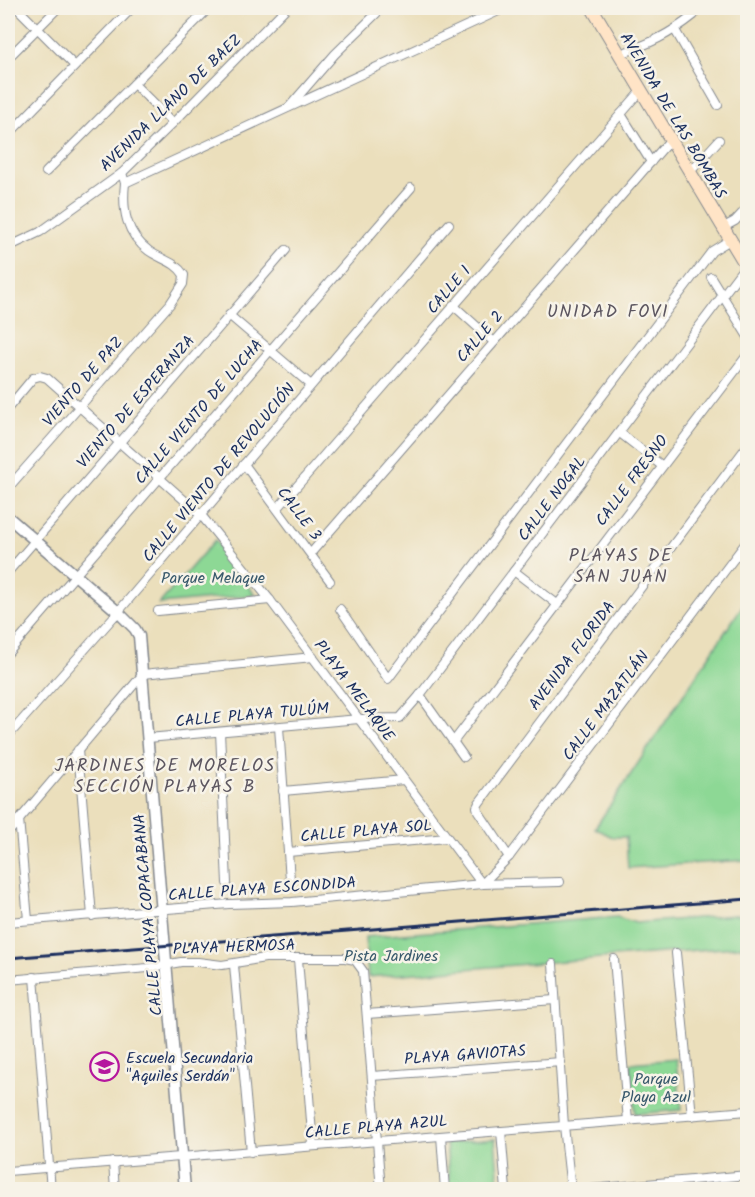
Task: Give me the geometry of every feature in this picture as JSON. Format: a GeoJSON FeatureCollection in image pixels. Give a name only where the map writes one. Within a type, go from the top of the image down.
{"type":"FeatureCollection","features":[{"type":"Feature","properties":{"kind":"main road","name":"AVENIDA DE LAS BOMBAS"},"geometry":{"type":"LineString","coordinates":[[592,8],[722,228],[747,265]]}},
{"type":"Feature","properties":{"kind":"street"},"geometry":{"type":"LineString","coordinates":[[16,8],[75,66]]}},
{"type":"Feature","properties":{"kind":"street"},"geometry":{"type":"LineString","coordinates":[[8,58],[58,8]]}},
{"type":"Feature","properties":{"kind":"street"},"geometry":{"type":"LineString","coordinates":[[8,135],[132,8]]}},
{"type":"Feature","properties":{"kind":"street"},"geometry":{"type":"LineString","coordinates":[[46,172],[209,8]]}},
{"type":"Feature","properties":{"kind":"street","name":"AVENIDA LLANO DE BAEZ"},"geometry":{"type":"LineString","coordinates":[[8,247],[40,232],[122,173],[286,8]]}},
{"type":"Feature","properties":{"kind":"street"},"geometry":{"type":"LineString","coordinates":[[287,110],[335,54],[382,8]]}},
{"type":"Feature","properties":{"kind":"street"},"geometry":{"type":"LineString","coordinates":[[122,173],[126,183],[505,8]]}},
{"type":"Feature","properties":{"kind":"street"},"geometry":{"type":"LineString","coordinates":[[620,54],[654,42],[675,30],[694,15]]}},
{"type":"Feature","properties":{"kind":"street"},"geometry":{"type":"LineString","coordinates":[[675,30],[718,105]]}},
{"type":"Feature","properties":{"kind":"street"},"geometry":{"type":"LineString","coordinates":[[134,84],[174,123]]}},
{"type":"Feature","properties":{"kind":"street","name":"CALLE 1"},"geometry":{"type":"LineString","coordinates":[[278,508],[641,91]]}},
{"type":"Feature","properties":{"kind":"street"},"geometry":{"type":"LineString","coordinates":[[621,114],[651,162]]}},
{"type":"Feature","properties":{"kind":"street","name":"CALLE 2"},"geometry":{"type":"LineString","coordinates":[[311,553],[670,140]]}},
{"type":"Feature","properties":{"kind":"street"},"geometry":{"type":"LineString","coordinates":[[689,173],[719,140]]}},
{"type":"Feature","properties":{"kind":"street","name":"VIENTO DE PAZ"},"geometry":{"type":"LineString","coordinates":[[8,488],[178,295],[183,284],[184,274],[178,266],[150,251],[135,237],[125,218],[123,201],[126,183]]}},
{"type":"Feature","properties":{"kind":"street","name":"CALLE VIENTO DE LUCHA"},"geometry":{"type":"LineString","coordinates":[[8,652],[411,189]]}},
{"type":"Feature","properties":{"kind":"street"},"geometry":{"type":"LineString","coordinates":[[722,228],[735,221],[747,207]]}},
{"type":"Feature","properties":{"kind":"street","name":"CALLE VIENTO DE REVOLUCIÓN"},"geometry":{"type":"LineString","coordinates":[[8,736],[118,612],[449,224]]}},
{"type":"Feature","properties":{"kind":"street"},"geometry":{"type":"LineString","coordinates":[[340,609],[388,679],[712,251],[730,240]]}},
{"type":"Feature","properties":{"kind":"street","name":"VIENTO DE ESPERANZA"},"geometry":{"type":"LineString","coordinates":[[8,572],[286,250]]}},
{"type":"Feature","properties":{"kind":"street","name":"CALLE NOGAL"},"geometry":{"type":"LineString","coordinates":[[359,719],[400,718],[420,695],[747,265]]}},
{"type":"Feature","properties":{"kind":"street"},"geometry":{"type":"LineString","coordinates":[[711,277],[747,337]]}},
{"type":"Feature","properties":{"kind":"street"},"geometry":{"type":"LineString","coordinates":[[453,305],[494,342]]}},
{"type":"Feature","properties":{"kind":"street"},"geometry":{"type":"LineString","coordinates":[[230,315],[311,386]]}},
{"type":"Feature","properties":{"kind":"street","name":"CALLE FRESNO"},"geometry":{"type":"LineString","coordinates":[[454,741],[747,354]]}},
{"type":"Feature","properties":{"kind":"street","name":"PLAYA MELAQUE"},"geometry":{"type":"LineString","coordinates":[[8,408],[33,378],[40,376],[47,378],[78,408],[201,515],[270,600],[482,884]]}},
{"type":"Feature","properties":{"kind":"street"},"geometry":{"type":"LineString","coordinates":[[620,433],[661,465]]}},
{"type":"Feature","properties":{"kind":"street","name":"AVENIDA FLORIDA"},"geometry":{"type":"LineString","coordinates":[[509,857],[478,811],[479,803],[747,445]]}},
{"type":"Feature","properties":{"kind":"street","name":"CALLE 3"},"geometry":{"type":"LineString","coordinates":[[244,464],[330,581]]}},
{"type":"Feature","properties":{"kind":"street","name":"CALLE PLAYA COPACABANA"},"geometry":{"type":"LineString","coordinates":[[8,517],[118,612],[139,636],[185,1190]]}},
{"type":"Feature","properties":{"kind":"street","name":"CALLE MAZATLÁN"},"geometry":{"type":"LineString","coordinates":[[482,884],[509,857],[747,540]]}},
{"type":"Feature","properties":{"kind":"street"},"geometry":{"type":"LineString","coordinates":[[514,571],[556,604]]}},
{"type":"Feature","properties":{"kind":"street"},"geometry":{"type":"LineString","coordinates":[[158,611],[270,600]]}},
{"type":"Feature","properties":{"kind":"street"},"geometry":{"type":"LineString","coordinates":[[8,833],[143,674],[313,657]]}},
{"type":"Feature","properties":{"kind":"street"},"geometry":{"type":"LineString","coordinates":[[420,695],[464,757]]}},
{"type":"Feature","properties":{"kind":"street","name":"CALLE PLAYA TULÚM"},"geometry":{"type":"LineString","coordinates":[[147,738],[359,719]]}},
{"type":"Feature","properties":{"kind":"street"},"geometry":{"type":"LineString","coordinates":[[279,727],[290,880]]}},
{"type":"Feature","properties":{"kind":"street"},"geometry":{"type":"LineString","coordinates":[[219,732],[227,883]]}},
{"type":"Feature","properties":{"kind":"street"},"geometry":{"type":"LineString","coordinates":[[78,750],[93,916]]}},
{"type":"Feature","properties":{"kind":"street"},"geometry":{"type":"LineString","coordinates":[[283,791],[404,780]]}},
{"type":"Feature","properties":{"kind":"street"},"geometry":{"type":"LineString","coordinates":[[19,819],[28,920]]}},
{"type":"Feature","properties":{"kind":"street","name":"CALLE PLAYA SOL"},"geometry":{"type":"LineString","coordinates":[[288,852],[447,838]]}},
{"type":"Feature","properties":{"kind":"street","name":"CALLE PLAYA ESCONDIDA"},"geometry":{"type":"LineString","coordinates":[[8,922],[228,904],[292,902],[482,884],[560,882]]}},
{"type":"Feature","properties":{"kind":"street"},"geometry":{"type":"LineString","coordinates":[[745,947],[747,975]]}},
{"type":"Feature","properties":{"kind":"street"},"geometry":{"type":"LineString","coordinates":[[676,954],[692,1116]]}},
{"type":"Feature","properties":{"kind":"street","name":"PLAYA HERMOSA"},"geometry":{"type":"LineString","coordinates":[[8,980],[148,968],[167,964],[198,962],[234,965],[265,958],[345,958],[355,960],[363,971],[367,1014]]}},
{"type":"Feature","properties":{"kind":"street"},"geometry":{"type":"LineString","coordinates":[[298,959],[313,1146]]}},
{"type":"Feature","properties":{"kind":"street"},"geometry":{"type":"LineString","coordinates":[[614,959],[628,1121]]}},
{"type":"Feature","properties":{"kind":"street"},"geometry":{"type":"LineString","coordinates":[[553,964],[564,1126],[571,1190]]}},
{"type":"Feature","properties":{"kind":"street"},"geometry":{"type":"LineString","coordinates":[[234,965],[251,1152]]}},
{"type":"Feature","properties":{"kind":"street"},"geometry":{"type":"LineString","coordinates":[[34,977],[51,1190]]}},
{"type":"Feature","properties":{"kind":"street"},"geometry":{"type":"LineString","coordinates":[[381,1190],[367,1014],[555,1000]]}},
{"type":"Feature","properties":{"kind":"street","name":"PLAYA GAVIOTAS"},"geometry":{"type":"LineString","coordinates":[[372,1076],[561,1062]]}},
{"type":"Feature","properties":{"kind":"street","name":"CALLE PLAYA AZUL"},"geometry":{"type":"LineString","coordinates":[[8,1171],[747,1111]]}},
{"type":"Feature","properties":{"kind":"street"},"geometry":{"type":"LineString","coordinates":[[501,1131],[506,1190]]}},
{"type":"Feature","properties":{"kind":"street"},"geometry":{"type":"LineString","coordinates":[[441,1136],[445,1190]]}},
{"type":"Feature","properties":{"kind":"street"},"geometry":{"type":"LineString","coordinates":[[113,1162],[115,1190]]}},
{"type":"Feature","properties":{"kind":"street"},"geometry":{"type":"LineString","coordinates":[[579,1190],[747,1175]]}},
{"type":"Feature","properties":{"kind":"green space","name":"Parque Melaque"},"geometry":{"type":"Polygon","coordinates":[[[215,540],[255,595],[159,604],[215,540]]]}},
{"type":"Feature","properties":{"kind":"green space"},"geometry":{"type":"Polygon","coordinates":[[[747,599],[747,860],[628,868],[626,837],[612,837],[595,828],[747,599]]]}},
{"type":"Feature","properties":{"kind":"green space","name":"Pista Jardines"},"geometry":{"type":"Polygon","coordinates":[[[747,914],[747,946],[368,977],[365,937],[617,917],[636,923],[747,914]]]}},
{"type":"Feature","properties":{"kind":"green space","name":"Parque Playa Azul"},"geometry":{"type":"Polygon","coordinates":[[[676,1059],[681,1110],[635,1114],[630,1063],[676,1059]]]}},
{"type":"Feature","properties":{"kind":"green space"},"geometry":{"type":"Polygon","coordinates":[[[495,1139],[499,1187],[450,1189],[446,1143],[495,1139]]]}},
{"type":"Feature","properties":{"kind":"railway"},"geometry":{"type":"LineString","coordinates":[[8,958],[748,899]]}},
{"type":"Feature","properties":{"kind":"place","name":"Escuela Secundaria \"Aquiles Serdán\""},"geometry":{"type":"Point","coordinates":[105,1066]}},
{"type":"Feature","properties":{"kind":"district","name":"UNIDAD FOVI"},"geometry":{"type":"Point","coordinates":[608,311]}},
{"type":"Feature","properties":{"kind":"district","name":"PLAYAS DE SAN JUAN"},"geometry":{"type":"Point","coordinates":[621,565]}},
{"type":"Feature","properties":{"kind":"district","name":"JARDINES DE MORELOS SECCIÓN PLAYAS B"},"geometry":{"type":"Point","coordinates":[165,775]}}]}
